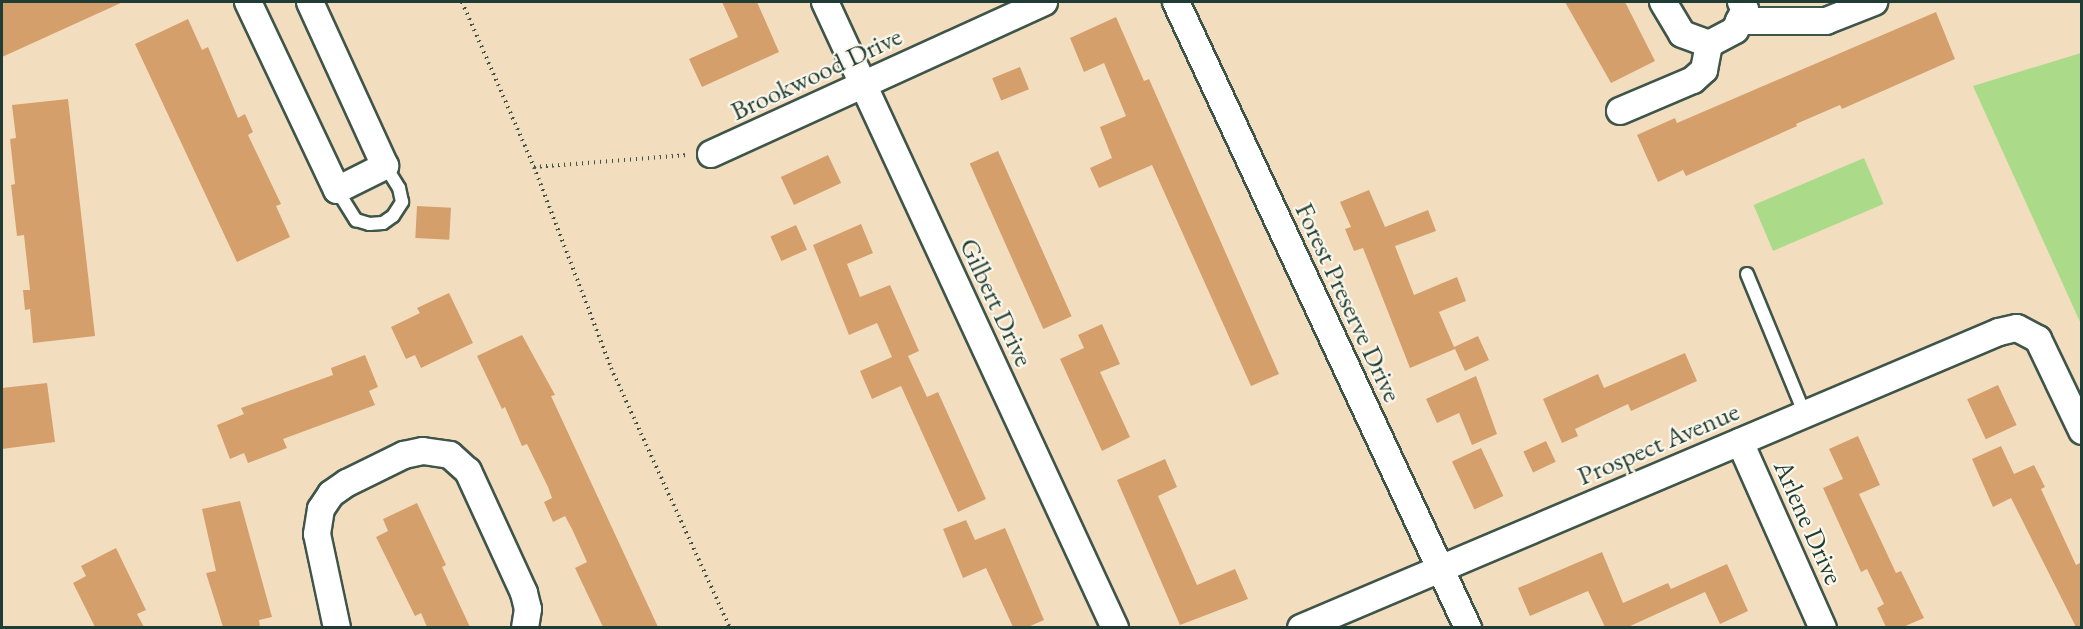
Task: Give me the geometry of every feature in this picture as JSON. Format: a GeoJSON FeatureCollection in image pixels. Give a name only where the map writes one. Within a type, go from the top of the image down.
{"type":"FeatureCollection","features":[{"type":"Feature","properties":{"kind":"street"},"geometry":{"type":"LineString","coordinates":[[248,2],[337,190],[385,166],[310,2]]}},
{"type":"Feature","properties":{"kind":"street","name":"Gilbert Drive"},"geometry":{"type":"LineString","coordinates":[[825,2],[1115,627]]}},
{"type":"Feature","properties":{"kind":"street","name":"Brookwood Drive"},"geometry":{"type":"LineString","coordinates":[[711,154],[1044,2]]}},
{"type":"Feature","properties":{"kind":"street","name":"Forest Preserve Drive"},"geometry":{"type":"LineString","coordinates":[[1176,2],[1468,627]]}},
{"type":"Feature","properties":{"kind":"street"},"geometry":{"type":"LineString","coordinates":[[1663,2],[1682,34],[1709,44],[1735,30],[1740,11],[1826,21],[1874,2]]}},
{"type":"Feature","properties":{"kind":"street"},"geometry":{"type":"LineString","coordinates":[[1620,111],[1692,80],[1704,70],[1709,44]]}},
{"type":"Feature","properties":{"kind":"street","name":"Prospect Avenue"},"geometry":{"type":"LineString","coordinates":[[1301,627],[1999,332],[2017,328],[2038,339],[2082,431]]}},
{"type":"Feature","properties":{"kind":"street","name":"Arlene Drive"},"geometry":{"type":"LineString","coordinates":[[1740,442],[1823,627]]}},
{"type":"Feature","properties":{"kind":"street"},"geometry":{"type":"LineString","coordinates":[[337,627],[317,534],[321,509],[341,486],[404,455],[423,451],[450,455],[468,471],[524,593],[528,609],[525,627]]}},
{"type":"Feature","properties":{"kind":"lane"},"geometry":{"type":"LineString","coordinates":[[337,190],[356,220],[369,225],[382,223],[393,216],[402,202],[399,188],[385,166]]}},
{"type":"Feature","properties":{"kind":"lane"},"geometry":{"type":"LineString","coordinates":[[1747,274],[1805,415]]}},
{"type":"Feature","properties":{"kind":"path"},"geometry":{"type":"LineString","coordinates":[[462,2],[534,168],[611,368],[730,627]]}},
{"type":"Feature","properties":{"kind":"path"},"geometry":{"type":"LineString","coordinates":[[534,168],[711,154]]}},
{"type":"Feature","properties":{"kind":"green space"},"geometry":{"type":"Polygon","coordinates":[[[2082,53],[2081,324],[1973,86],[2082,53]]]}},
{"type":"Feature","properties":{"kind":"green space"},"geometry":{"type":"Polygon","coordinates":[[[1864,158],[1884,204],[1773,251],[1754,205],[1864,158]]]}},
{"type":"Feature","properties":{"kind":"building"},"geometry":{"type":"Polygon","coordinates":[[[2,2],[123,2],[2,57],[2,2]]]}},
{"type":"Feature","properties":{"kind":"building"},"geometry":{"type":"Polygon","coordinates":[[[722,2],[757,2],[779,52],[702,87],[689,59],[738,37],[722,2]]]}},
{"type":"Feature","properties":{"kind":"building"},"geometry":{"type":"Polygon","coordinates":[[[1565,2],[1625,2],[1655,61],[1611,83],[1565,2]]]}},
{"type":"Feature","properties":{"kind":"building"},"geometry":{"type":"Polygon","coordinates":[[[1936,12],[1955,59],[1842,109],[1840,105],[1796,124],[1797,126],[1686,176],[1683,170],[1658,182],[1637,135],[1675,118],[1677,123],[1936,12]]]}},
{"type":"Feature","properties":{"kind":"building"},"geometry":{"type":"Polygon","coordinates":[[[1116,17],[1144,81],[1149,79],[1279,374],[1251,386],[1152,165],[1099,188],[1090,168],[1112,158],[1100,127],[1126,116],[1104,63],[1084,72],[1070,38],[1116,17]]]}},
{"type":"Feature","properties":{"kind":"building"},"geometry":{"type":"Polygon","coordinates":[[[188,19],[202,50],[208,47],[238,118],[245,114],[253,132],[248,135],[281,204],[276,206],[290,237],[237,262],[135,44],[188,19]]]}},
{"type":"Feature","properties":{"kind":"building"},"geometry":{"type":"Polygon","coordinates":[[[1020,67],[1029,89],[1001,100],[992,78],[1020,67]]]}},
{"type":"Feature","properties":{"kind":"building"},"geometry":{"type":"Polygon","coordinates":[[[68,99],[95,336],[33,343],[30,309],[25,310],[23,290],[30,290],[24,235],[17,236],[11,185],[15,184],[10,139],[16,138],[12,105],[68,99]]]}},
{"type":"Feature","properties":{"kind":"building"},"geometry":{"type":"Polygon","coordinates":[[[998,151],[1072,316],[1043,329],[970,164],[998,151]]]}},
{"type":"Feature","properties":{"kind":"building"},"geometry":{"type":"Polygon","coordinates":[[[828,155],[841,183],[794,205],[781,177],[828,155]]]}},
{"type":"Feature","properties":{"kind":"building"},"geometry":{"type":"Polygon","coordinates":[[[1369,190],[1385,227],[1428,210],[1436,231],[1395,246],[1414,295],[1457,277],[1466,301],[1439,312],[1454,347],[1478,336],[1489,360],[1465,371],[1455,349],[1410,368],[1363,248],[1354,251],[1345,229],[1351,227],[1340,202],[1369,190]]]}},
{"type":"Feature","properties":{"kind":"building"},"geometry":{"type":"Polygon","coordinates":[[[417,206],[451,208],[449,240],[415,238],[417,206]]]}},
{"type":"Feature","properties":{"kind":"building"},"geometry":{"type":"Polygon","coordinates":[[[861,224],[873,253],[847,264],[860,297],[890,285],[919,351],[908,356],[927,397],[938,392],[986,499],[958,512],[901,386],[872,399],[860,371],[892,357],[877,323],[849,335],[813,245],[861,224]]]}},
{"type":"Feature","properties":{"kind":"building"},"geometry":{"type":"Polygon","coordinates":[[[796,225],[807,250],[781,261],[770,236],[796,225]]]}},
{"type":"Feature","properties":{"kind":"building"},"geometry":{"type":"Polygon","coordinates":[[[449,293],[473,343],[421,368],[415,355],[406,359],[391,327],[420,313],[417,308],[449,293]]]}},
{"type":"Feature","properties":{"kind":"building"},"geometry":{"type":"Polygon","coordinates":[[[1102,324],[1120,364],[1100,372],[1130,437],[1102,451],[1060,359],[1084,348],[1078,335],[1102,324]]]}},
{"type":"Feature","properties":{"kind":"building"},"geometry":{"type":"Polygon","coordinates":[[[522,335],[555,395],[551,396],[658,627],[603,627],[575,568],[587,562],[572,529],[565,516],[553,522],[544,502],[552,498],[548,487],[527,444],[522,446],[505,407],[502,409],[477,356],[522,335]]]}},
{"type":"Feature","properties":{"kind":"building"},"geometry":{"type":"Polygon","coordinates":[[[1685,353],[1697,381],[1631,411],[1628,404],[1575,429],[1578,436],[1562,443],[1543,399],[1598,374],[1604,388],[1685,353]]]}},
{"type":"Feature","properties":{"kind":"building"},"geometry":{"type":"Polygon","coordinates":[[[365,355],[378,387],[369,391],[375,405],[283,439],[287,448],[248,463],[244,453],[230,459],[217,425],[244,414],[241,408],[333,375],[331,368],[365,355]]]}},
{"type":"Feature","properties":{"kind":"building"},"geometry":{"type":"Polygon","coordinates":[[[1476,376],[1497,434],[1472,445],[1459,413],[1437,423],[1426,399],[1476,376]]]}},
{"type":"Feature","properties":{"kind":"building"},"geometry":{"type":"Polygon","coordinates":[[[47,383],[55,442],[2,449],[2,388],[47,383]]]}},
{"type":"Feature","properties":{"kind":"building"},"geometry":{"type":"Polygon","coordinates":[[[1998,385],[2017,425],[1986,439],[1967,399],[1998,385]]]}},
{"type":"Feature","properties":{"kind":"building"},"geometry":{"type":"Polygon","coordinates":[[[1858,436],[1880,485],[1859,494],[1896,573],[1901,571],[1924,618],[1903,627],[1886,627],[1877,608],[1884,604],[1867,569],[1861,572],[1823,488],[1843,479],[1829,449],[1858,436]]]}},
{"type":"Feature","properties":{"kind":"building"},"geometry":{"type":"Polygon","coordinates":[[[1546,441],[1556,462],[1533,472],[1523,452],[1546,441]]]}},
{"type":"Feature","properties":{"kind":"building"},"geometry":{"type":"Polygon","coordinates":[[[2001,446],[2014,474],[2034,465],[2045,487],[2041,489],[2076,565],[2082,562],[2082,627],[2076,627],[2011,498],[1993,507],[1972,459],[2001,446]]]}},
{"type":"Feature","properties":{"kind":"building"},"geometry":{"type":"Polygon","coordinates":[[[1481,448],[1503,496],[1474,510],[1452,462],[1481,448]]]}},
{"type":"Feature","properties":{"kind":"building"},"geometry":{"type":"Polygon","coordinates":[[[1165,459],[1177,487],[1158,496],[1197,585],[1235,569],[1248,599],[1180,625],[1117,480],[1165,459]]]}},
{"type":"Feature","properties":{"kind":"building"},"geometry":{"type":"Polygon","coordinates":[[[240,501],[272,617],[259,620],[260,627],[223,627],[206,573],[216,571],[202,509],[240,501]]]}},
{"type":"Feature","properties":{"kind":"building"},"geometry":{"type":"Polygon","coordinates":[[[417,503],[446,565],[442,567],[470,627],[427,627],[421,613],[415,616],[376,537],[388,531],[383,519],[417,503]]]}},
{"type":"Feature","properties":{"kind":"building"},"geometry":{"type":"Polygon","coordinates":[[[966,520],[975,540],[1005,528],[1044,620],[1028,627],[1013,627],[986,568],[963,578],[943,529],[966,520]]]}},
{"type":"Feature","properties":{"kind":"building"},"geometry":{"type":"Polygon","coordinates":[[[116,548],[146,610],[137,614],[144,627],[95,627],[73,583],[86,576],[81,566],[116,548]]]}},
{"type":"Feature","properties":{"kind":"building"},"geometry":{"type":"Polygon","coordinates":[[[1602,552],[1623,603],[1668,583],[1671,589],[1727,564],[1748,611],[1720,624],[1705,592],[1628,627],[1605,627],[1588,591],[1530,616],[1518,588],[1602,552]]]}}]}
